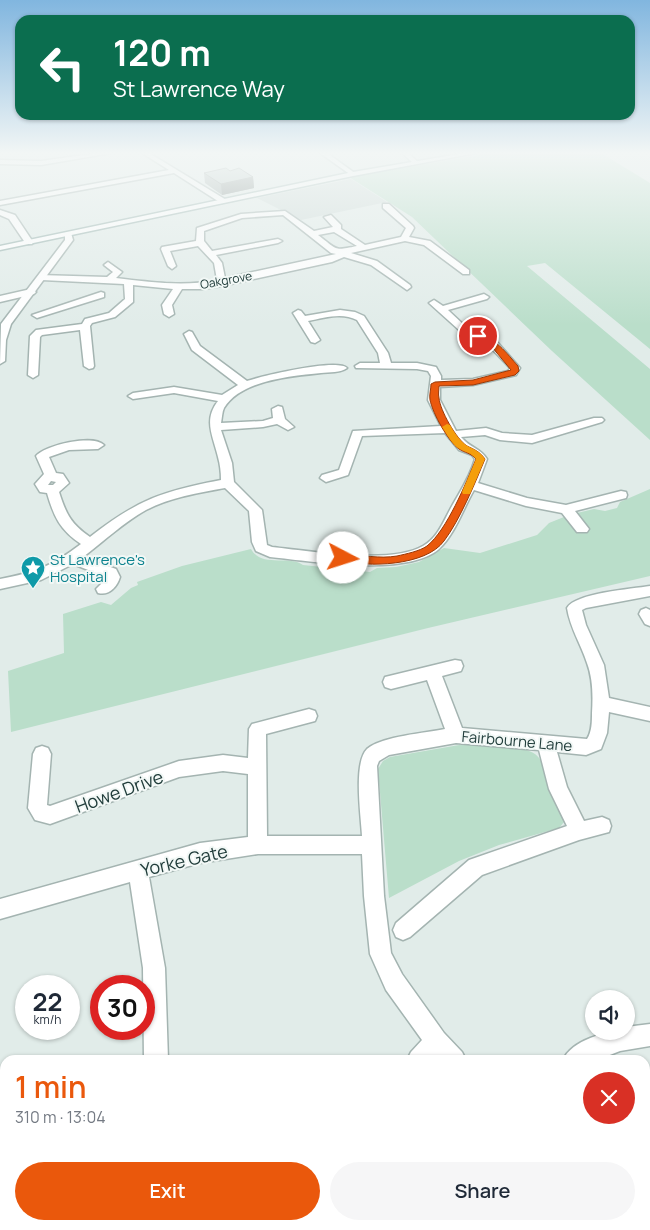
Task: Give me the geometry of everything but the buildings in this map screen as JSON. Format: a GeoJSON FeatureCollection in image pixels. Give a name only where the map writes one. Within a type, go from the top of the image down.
{"type":"FeatureCollection","features":[{"type":"Feature","properties":{"kind":"street"},"geometry":{"type":"LineString","coordinates":[[0,248],[181,210]]}},
{"type":"Feature","properties":{"kind":"street"},"geometry":{"type":"LineString","coordinates":[[391,210],[410,228],[405,239],[427,243],[466,272]]}},
{"type":"Feature","properties":{"kind":"street"},"geometry":{"type":"LineString","coordinates":[[0,212],[12,217],[29,242]]}},
{"type":"Feature","properties":{"kind":"street"},"geometry":{"type":"LineString","coordinates":[[222,283],[219,265],[212,254],[203,249],[200,243],[200,230],[241,216],[285,213],[334,252],[374,263],[407,287]]}},
{"type":"Feature","properties":{"kind":"street"},"geometry":{"type":"LineString","coordinates":[[328,217],[338,224],[338,227],[335,229]]}},
{"type":"Feature","properties":{"kind":"street"},"geometry":{"type":"LineString","coordinates":[[312,234],[335,229],[363,247]]}},
{"type":"Feature","properties":{"kind":"street"},"geometry":{"type":"LineString","coordinates":[[0,361],[3,331],[69,240],[68,235]]}},
{"type":"Feature","properties":{"kind":"street","name":"Oakgrove"},"geometry":{"type":"LineString","coordinates":[[42,278],[109,280],[179,286],[222,283],[332,259],[363,247],[405,239]]}},
{"type":"Feature","properties":{"kind":"street"},"geometry":{"type":"LineString","coordinates":[[212,254],[278,241]]}},
{"type":"Feature","properties":{"kind":"street"},"geometry":{"type":"LineString","coordinates":[[172,266],[165,250],[200,243]]}},
{"type":"Feature","properties":{"kind":"street"},"geometry":{"type":"LineString","coordinates":[[108,265],[118,272],[109,280]]}},
{"type":"Feature","properties":{"kind":"street"},"geometry":{"type":"LineString","coordinates":[[37,315],[130,300],[128,282]]}},
{"type":"Feature","properties":{"kind":"street"},"geometry":{"type":"LineString","coordinates":[[33,375],[35,336],[39,332],[84,326],[88,321],[112,314],[110,302],[88,285]]}},
{"type":"Feature","properties":{"kind":"street"},"geometry":{"type":"LineString","coordinates":[[169,314],[167,305],[179,286]]}},
{"type":"Feature","properties":{"kind":"street"},"geometry":{"type":"LineString","coordinates":[[0,299],[31,292]]}},
{"type":"Feature","properties":{"kind":"street"},"geometry":{"type":"LineString","coordinates":[[435,384],[473,382],[515,371],[515,368],[494,345],[462,328],[437,306],[484,296]]}},
{"type":"Feature","properties":{"kind":"street"},"geometry":{"type":"LineString","coordinates":[[315,340],[300,316],[356,314],[361,318],[383,353],[386,365]]}},
{"type":"Feature","properties":{"kind":"street"},"geometry":{"type":"LineString","coordinates":[[84,326],[89,366]]}},
{"type":"Feature","properties":{"kind":"street"},"geometry":{"type":"LineString","coordinates":[[189,334],[196,348],[245,385]]}},
{"type":"Feature","properties":{"kind":"street"},"geometry":{"type":"LineString","coordinates":[[386,365],[432,369],[435,372],[435,384],[434,400],[450,432],[463,447],[476,452],[481,459],[470,485],[440,540],[428,550],[398,560],[386,561],[270,552],[261,548],[258,542],[255,510],[228,483],[225,460],[214,427],[218,409],[230,392],[245,385],[300,372],[342,368],[347,371],[354,371],[359,369],[360,366],[386,365]]}},
{"type":"Feature","properties":{"kind":"street"},"geometry":{"type":"LineString","coordinates":[[133,396],[151,390],[184,390],[224,398]]}},
{"type":"Feature","properties":{"kind":"street"},"geometry":{"type":"LineString","coordinates":[[214,427],[263,424],[282,419]]}},
{"type":"Feature","properties":{"kind":"street"},"geometry":{"type":"LineString","coordinates":[[326,478],[344,472],[357,433],[486,431],[535,444],[598,420]]}},
{"type":"Feature","properties":{"kind":"street"},"geometry":{"type":"LineString","coordinates":[[90,544],[74,533],[60,517],[52,483],[42,456],[49,452],[87,443],[98,445]]}},
{"type":"Feature","properties":{"kind":"street"},"geometry":{"type":"LineString","coordinates":[[0,584],[42,574],[72,558],[116,524],[140,508],[161,498],[228,483]]}},
{"type":"Feature","properties":{"kind":"street"},"geometry":{"type":"LineString","coordinates":[[470,485],[526,502],[566,509],[622,495]]}},
{"type":"Feature","properties":{"kind":"street"},"geometry":{"type":"LineString","coordinates":[[566,509],[582,529]]}},
{"type":"Feature","properties":{"kind":"street"},"geometry":{"type":"LineString","coordinates":[[72,558],[111,573],[113,577],[111,583],[103,590]]}},
{"type":"Feature","properties":{"kind":"street","name":"Fairbourne Lane"},"geometry":{"type":"LineString","coordinates":[[449,1055],[436,1041],[394,982],[381,954],[374,896],[368,766],[373,755],[386,748],[456,735],[586,747],[593,745],[597,739],[600,702],[598,672],[574,618],[574,608],[582,603],[650,591]]}},
{"type":"Feature","properties":{"kind":"street"},"geometry":{"type":"LineString","coordinates":[[390,682],[455,666]]}},
{"type":"Feature","properties":{"kind":"street"},"geometry":{"type":"LineString","coordinates":[[432,672],[456,735]]}},
{"type":"Feature","properties":{"kind":"street"},"geometry":{"type":"LineString","coordinates":[[600,702],[650,714]]}},
{"type":"Feature","properties":{"kind":"street"},"geometry":{"type":"LineString","coordinates":[[258,845],[258,729],[309,716]]}},
{"type":"Feature","properties":{"kind":"street"},"geometry":{"type":"LineString","coordinates":[[546,743],[558,789],[580,832]]}},
{"type":"Feature","properties":{"kind":"street","name":"Howe Drive"},"geometry":{"type":"LineString","coordinates":[[42,754],[37,808],[42,814],[50,815],[180,769],[224,764],[257,767]]}},
{"type":"Feature","properties":{"kind":"street"},"geometry":{"type":"LineString","coordinates":[[403,930],[476,867],[602,826]]}},
{"type":"Feature","properties":{"kind":"street","name":"Yorke Gate"},"geometry":{"type":"LineString","coordinates":[[0,909],[200,853],[258,845],[372,845]]}},
{"type":"Feature","properties":{"kind":"street"},"geometry":{"type":"LineString","coordinates":[[138,870],[154,968],[156,1055]]}},
{"type":"Feature","properties":{"kind":"street"},"geometry":{"type":"LineString","coordinates":[[582,1055],[592,1048],[628,1037],[650,1035]]}},
{"type":"Feature","properties":{"kind":"street"},"geometry":{"type":"LineString","coordinates":[[423,1055],[436,1041]]}},
{"type":"Feature","properties":{"kind":"shaded area"},"geometry":{"type":"Polygon","coordinates":[[[282,210],[347,210],[301,220],[282,210]]]}},
{"type":"Feature","properties":{"kind":"green space"},"geometry":{"type":"Polygon","coordinates":[[[402,210],[650,210],[650,349],[545,263],[527,266],[650,369],[650,440],[552,351],[412,217],[402,210]]]}},
{"type":"Feature","properties":{"kind":"green space"},"geometry":{"type":"Polygon","coordinates":[[[650,489],[650,576],[428,628],[11,732],[8,671],[64,653],[63,614],[101,602],[111,605],[131,588],[138,585],[137,582],[182,566],[251,549],[256,555],[268,560],[290,561],[303,565],[370,572],[377,568],[396,567],[419,562],[444,548],[480,553],[537,535],[549,523],[564,517],[576,530],[579,517],[577,513],[594,509],[605,511],[617,508],[620,502],[650,489]]]}},
{"type":"Feature","properties":{"kind":"green space"},"geometry":{"type":"Polygon","coordinates":[[[465,744],[511,747],[535,754],[543,764],[551,781],[563,813],[564,822],[559,828],[499,845],[459,861],[389,898],[378,769],[383,761],[390,757],[465,744]]]}},
{"type":"Feature","properties":{"kind":"slow traffic"},"geometry":{"type":"LineString","coordinates":[[447,427],[457,442],[463,447],[476,452],[481,459],[466,492]]}},
{"type":"Feature","properties":{"kind":"place","name":"St Lawrence's Hospital"},"geometry":{"type":"Point","coordinates":[33,589]}},
{"type":"Feature","properties":{"kind":"route"},"geometry":{"type":"LineString","coordinates":[[343,558],[398,560],[428,550],[440,540],[470,485],[481,459],[476,452],[463,447],[457,442],[448,429],[434,400],[435,384],[473,382],[515,371],[515,368],[494,345],[478,336]]}}]}
